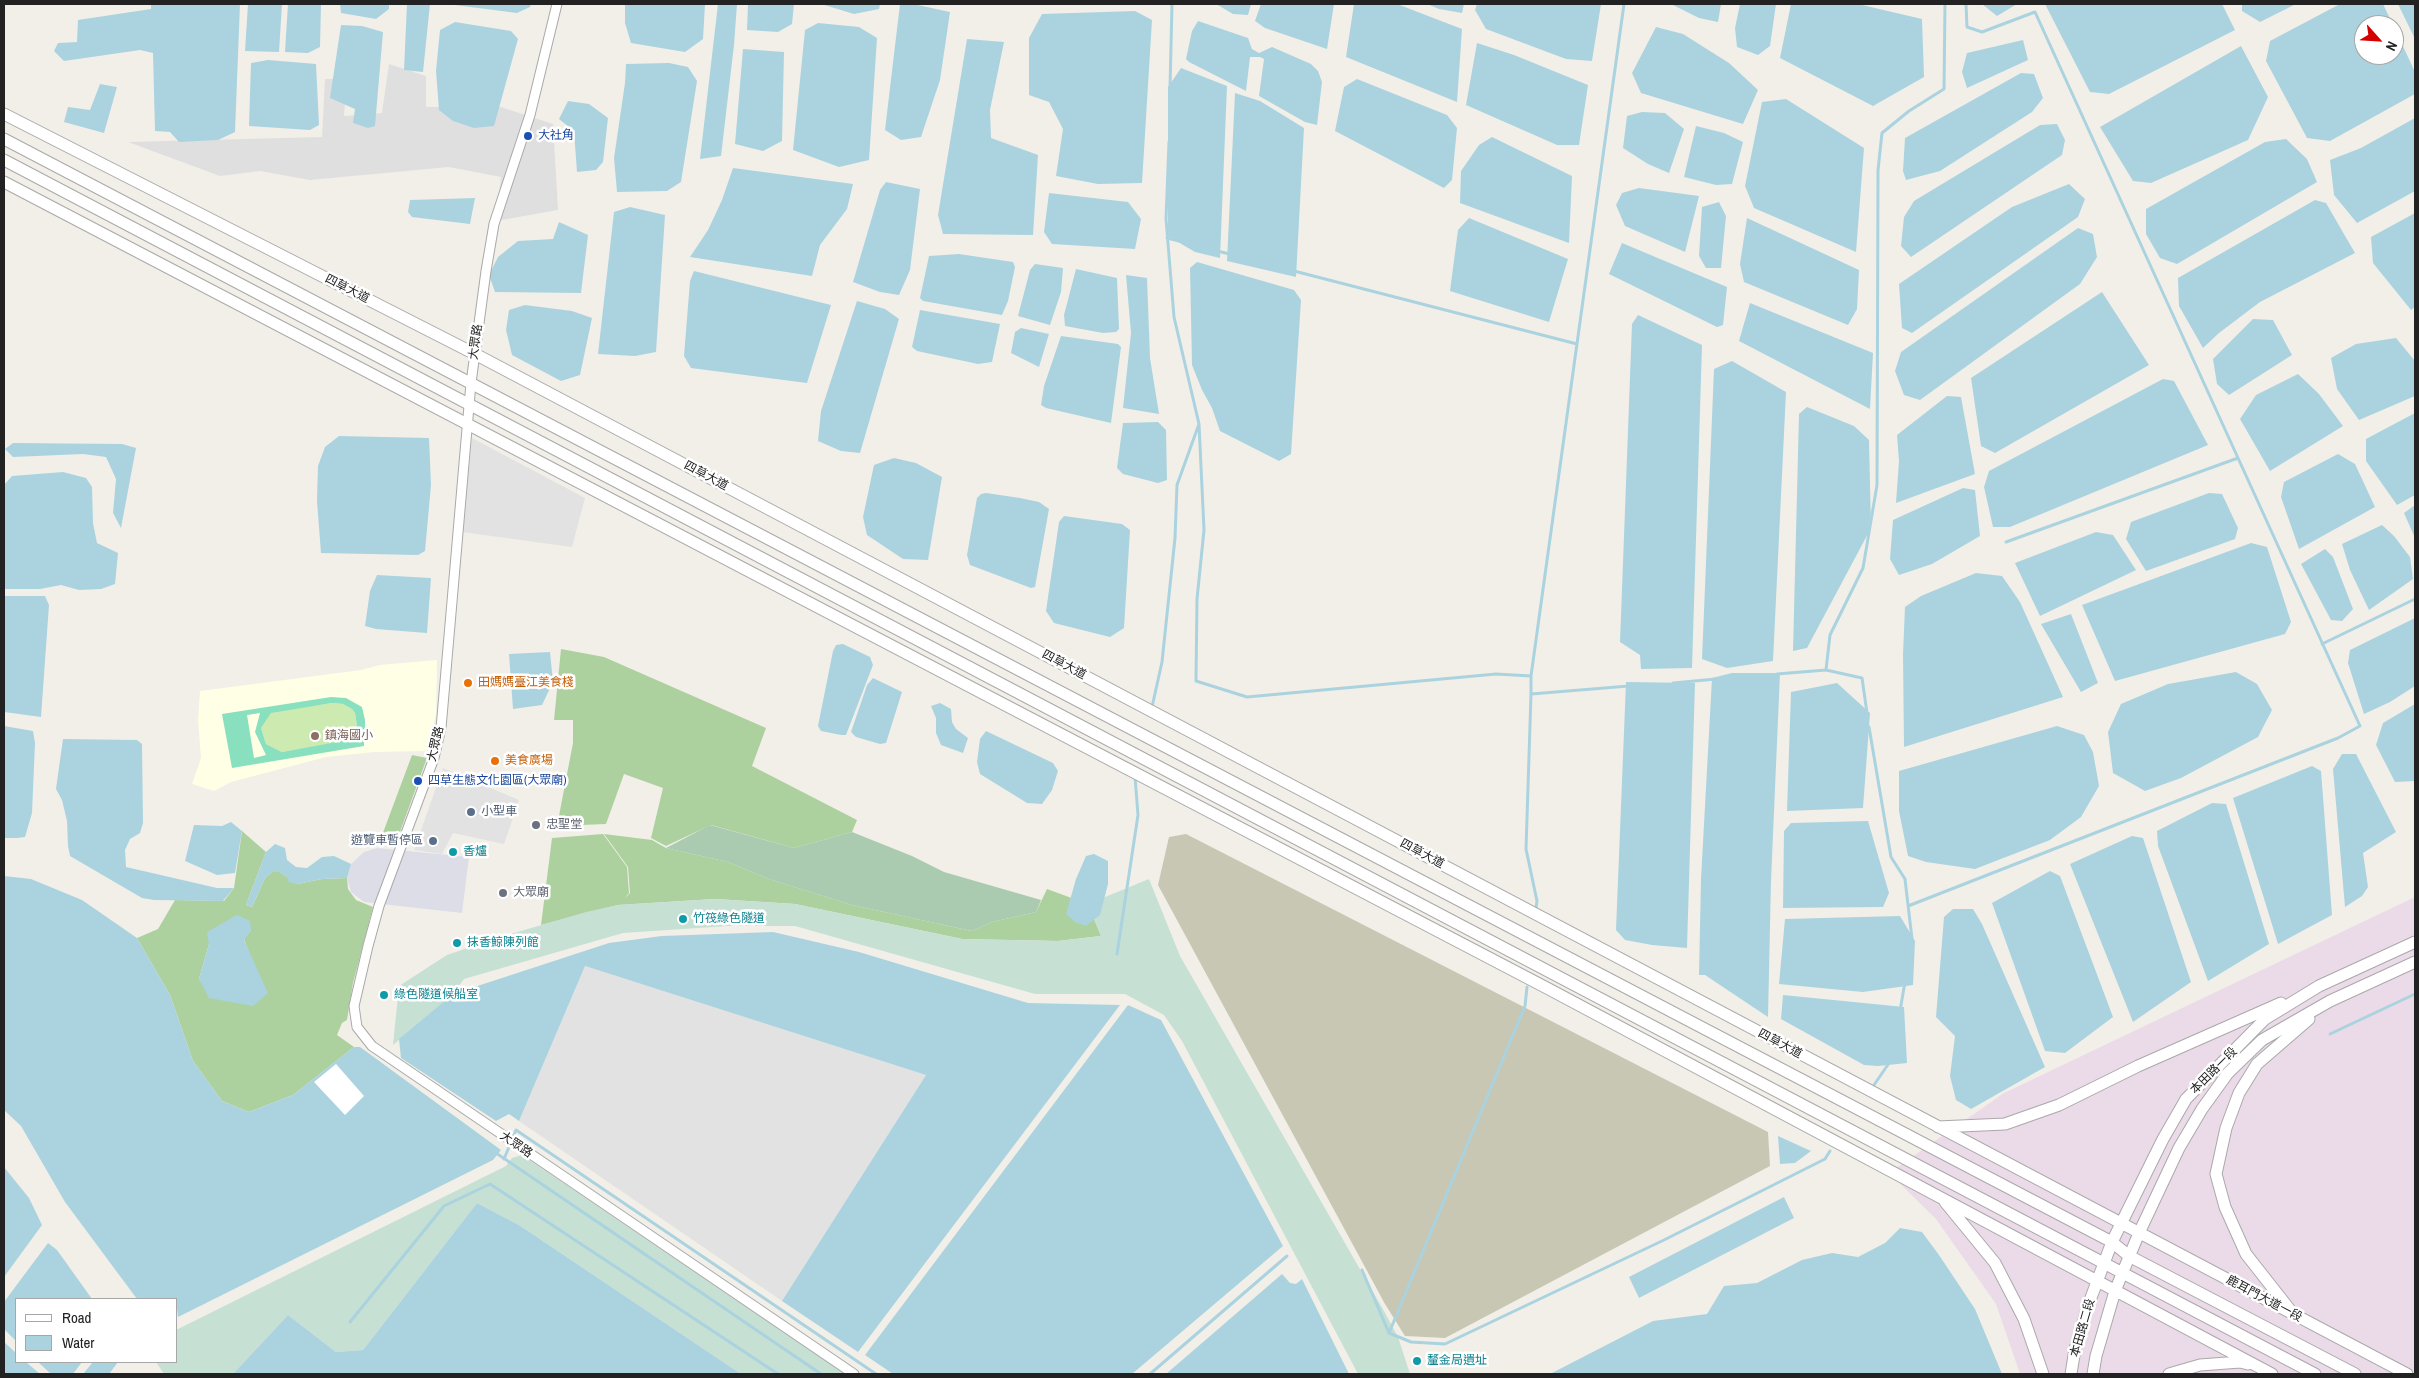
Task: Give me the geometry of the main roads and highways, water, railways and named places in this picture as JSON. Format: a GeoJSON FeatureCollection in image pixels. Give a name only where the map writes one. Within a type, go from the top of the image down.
{"type":"FeatureCollection","features":[{"type":"Feature","properties":{"kind":"water"},"geometry":{"type":"Polygon","coordinates":[[[151,4],[240,4],[235,132],[218,140],[179,142],[170,132],[155,131],[153,53],[140,50],[64,61],[54,51],[58,43],[77,42],[78,20],[151,9],[151,4]]]}},
{"type":"Feature","properties":{"kind":"water"},"geometry":{"type":"Polygon","coordinates":[[[248,4],[282,4],[279,52],[245,51],[248,4]]]}},
{"type":"Feature","properties":{"kind":"water"},"geometry":{"type":"Polygon","coordinates":[[[288,4],[321,4],[320,47],[308,53],[285,52],[288,4]]]}},
{"type":"Feature","properties":{"kind":"water"},"geometry":{"type":"Polygon","coordinates":[[[340,4],[389,4],[389,9],[376,19],[341,13],[340,4]]]}},
{"type":"Feature","properties":{"kind":"water"},"geometry":{"type":"Polygon","coordinates":[[[407,4],[430,4],[423,72],[404,70],[407,4]]]}},
{"type":"Feature","properties":{"kind":"water"},"geometry":{"type":"Polygon","coordinates":[[[447,4],[531,4],[530,7],[517,13],[447,4]]]}},
{"type":"Feature","properties":{"kind":"water"},"geometry":{"type":"Polygon","coordinates":[[[625,4],[705,4],[703,39],[685,52],[631,43],[625,23],[625,4]]]}},
{"type":"Feature","properties":{"kind":"water"},"geometry":{"type":"Polygon","coordinates":[[[718,4],[737,4],[734,45],[721,156],[700,159],[718,4]]]}},
{"type":"Feature","properties":{"kind":"water"},"geometry":{"type":"Polygon","coordinates":[[[748,4],[794,4],[792,24],[778,32],[747,30],[748,4]]]}},
{"type":"Feature","properties":{"kind":"water"},"geometry":{"type":"Polygon","coordinates":[[[821,4],[880,4],[879,9],[854,14],[821,4]]]}},
{"type":"Feature","properties":{"kind":"water"},"geometry":{"type":"Polygon","coordinates":[[[900,4],[913,4],[950,12],[940,80],[921,137],[901,140],[885,130],[900,4]]]}},
{"type":"Feature","properties":{"kind":"water"},"geometry":{"type":"Polygon","coordinates":[[[1216,4],[1251,4],[1248,15],[1233,14],[1216,4]]]}},
{"type":"Feature","properties":{"kind":"water"},"geometry":{"type":"Polygon","coordinates":[[[1261,4],[1334,4],[1327,49],[1265,28],[1255,21],[1261,4]]]}},
{"type":"Feature","properties":{"kind":"water"},"geometry":{"type":"Polygon","coordinates":[[[1354,4],[1397,4],[1462,29],[1457,102],[1346,57],[1354,4]]]}},
{"type":"Feature","properties":{"kind":"water"},"geometry":{"type":"Polygon","coordinates":[[[1427,4],[1464,4],[1462,13],[1439,9],[1427,4]]]}},
{"type":"Feature","properties":{"kind":"water"},"geometry":{"type":"Polygon","coordinates":[[[1477,4],[1601,4],[1592,61],[1566,59],[1486,29],[1475,10],[1477,4]]]}},
{"type":"Feature","properties":{"kind":"water"},"geometry":{"type":"Polygon","coordinates":[[[1671,4],[1721,4],[1718,22],[1699,18],[1671,4]]]}},
{"type":"Feature","properties":{"kind":"water"},"geometry":{"type":"Polygon","coordinates":[[[1740,4],[1776,4],[1770,46],[1758,55],[1737,47],[1735,28],[1740,4]]]}},
{"type":"Feature","properties":{"kind":"water"},"geometry":{"type":"Polygon","coordinates":[[[1791,4],[1858,4],[1922,19],[1924,77],[1873,106],[1780,58],[1791,4]]]}},
{"type":"Feature","properties":{"kind":"water"},"geometry":{"type":"Polygon","coordinates":[[[1982,4],[2017,4],[1997,16],[1982,4]]]}},
{"type":"Feature","properties":{"kind":"water"},"geometry":{"type":"Polygon","coordinates":[[[2045,4],[2222,4],[2235,30],[2109,94],[2090,92],[2045,4]]]}},
{"type":"Feature","properties":{"kind":"water"},"geometry":{"type":"Polygon","coordinates":[[[2242,4],[2296,4],[2260,22],[2242,11],[2242,4]]]}},
{"type":"Feature","properties":{"kind":"water"},"geometry":{"type":"Polygon","coordinates":[[[2340,4],[2383,4],[2388,15],[2354,15],[2354,65],[2404,65],[2404,48],[2415,72],[2415,94],[2330,141],[2307,138],[2266,61],[2270,41],[2340,4]]]}},
{"type":"Feature","properties":{"kind":"water"},"geometry":{"type":"Polygon","coordinates":[[[2398,4],[2415,4],[2415,39],[2404,15],[2398,4]]]}},
{"type":"Feature","properties":{"kind":"water"},"geometry":{"type":"Polygon","coordinates":[[[1135,11],[1152,20],[1142,183],[1098,184],[1056,176],[1063,129],[1049,102],[1029,95],[1029,38],[1042,14],[1135,11]]]}},
{"type":"Feature","properties":{"kind":"water"},"geometry":{"type":"Polygon","coordinates":[[[1198,21],[1248,38],[1252,49],[1259,53],[1272,47],[1311,64],[1318,71],[1322,82],[1317,125],[1305,122],[1259,96],[1264,59],[1260,57],[1250,57],[1246,91],[1189,62],[1186,59],[1192,31],[1198,21]]]}},
{"type":"Feature","properties":{"kind":"water"},"geometry":{"type":"Polygon","coordinates":[[[455,22],[511,31],[518,39],[494,126],[474,128],[453,121],[439,110],[436,71],[440,30],[455,22]]]}},
{"type":"Feature","properties":{"kind":"water"},"geometry":{"type":"Polygon","coordinates":[[[818,23],[859,27],[877,38],[869,160],[839,167],[793,150],[805,30],[818,23]]]}},
{"type":"Feature","properties":{"kind":"water"},"geometry":{"type":"Polygon","coordinates":[[[341,25],[362,26],[383,32],[375,126],[368,128],[353,123],[355,109],[330,98],[341,25]]]}},
{"type":"Feature","properties":{"kind":"water"},"geometry":{"type":"Polygon","coordinates":[[[1656,27],[1683,34],[1729,63],[1758,90],[1743,124],[1641,93],[1632,73],[1656,27]]]}},
{"type":"Feature","properties":{"kind":"water"},"geometry":{"type":"Polygon","coordinates":[[[967,39],[1004,42],[990,110],[991,138],[1038,155],[1033,235],[943,234],[938,215],[967,39]]]}},
{"type":"Feature","properties":{"kind":"water"},"geometry":{"type":"Polygon","coordinates":[[[2023,40],[2028,60],[1967,88],[1962,72],[1967,53],[2023,40]]]}},
{"type":"Feature","properties":{"kind":"water"},"geometry":{"type":"Polygon","coordinates":[[[1477,43],[1514,55],[1588,85],[1579,145],[1557,145],[1466,105],[1477,43]]]}},
{"type":"Feature","properties":{"kind":"water"},"geometry":{"type":"Polygon","coordinates":[[[2241,46],[2268,97],[2248,140],[2151,183],[2133,181],[2100,127],[2241,46]]]}},
{"type":"Feature","properties":{"kind":"water"},"geometry":{"type":"Polygon","coordinates":[[[743,49],[784,52],[782,141],[763,151],[735,144],[743,49]]]}},
{"type":"Feature","properties":{"kind":"water"},"geometry":{"type":"Polygon","coordinates":[[[268,60],[316,64],[319,125],[310,130],[249,126],[251,63],[268,60]]]}},
{"type":"Feature","properties":{"kind":"water"},"geometry":{"type":"Polygon","coordinates":[[[669,63],[688,67],[697,81],[681,182],[667,191],[617,192],[614,158],[626,64],[669,63]]]}},
{"type":"Feature","properties":{"kind":"water"},"geometry":{"type":"Polygon","coordinates":[[[1181,68],[1227,86],[1220,258],[1195,252],[1168,236],[1168,87],[1181,68]]]}},
{"type":"Feature","properties":{"kind":"water"},"geometry":{"type":"Polygon","coordinates":[[[2021,73],[2034,74],[2043,98],[2032,112],[1940,171],[1906,180],[1903,171],[1905,138],[2021,73]]]}},
{"type":"Feature","properties":{"kind":"water"},"geometry":{"type":"Polygon","coordinates":[[[1357,79],[1447,115],[1457,128],[1452,180],[1444,188],[1335,131],[1344,87],[1357,79]]]}},
{"type":"Feature","properties":{"kind":"water"},"geometry":{"type":"Polygon","coordinates":[[[100,84],[117,87],[104,133],[64,122],[68,107],[90,110],[100,84]]]}},
{"type":"Feature","properties":{"kind":"water"},"geometry":{"type":"Polygon","coordinates":[[[1235,93],[1260,101],[1304,128],[1296,277],[1227,261],[1235,93]]]}},
{"type":"Feature","properties":{"kind":"water"},"geometry":{"type":"Polygon","coordinates":[[[1786,99],[1864,148],[1856,252],[1754,208],[1745,186],[1762,102],[1786,99]]]}},
{"type":"Feature","properties":{"kind":"water"},"geometry":{"type":"Polygon","coordinates":[[[568,101],[589,104],[608,118],[603,162],[596,170],[577,172],[574,131],[559,119],[568,101]]]}},
{"type":"Feature","properties":{"kind":"water"},"geometry":{"type":"Polygon","coordinates":[[[1642,112],[1665,113],[1684,129],[1669,173],[1648,164],[1623,148],[1627,116],[1642,112]]]}},
{"type":"Feature","properties":{"kind":"water"},"geometry":{"type":"Polygon","coordinates":[[[2415,118],[2415,191],[2357,223],[2334,195],[2330,160],[2361,148],[2415,118]]]}},
{"type":"Feature","properties":{"kind":"water"},"geometry":{"type":"Polygon","coordinates":[[[2057,124],[2065,140],[2062,155],[1911,257],[1901,246],[1904,217],[1914,201],[2040,125],[2057,124]]]}},
{"type":"Feature","properties":{"kind":"water"},"geometry":{"type":"Polygon","coordinates":[[[1696,126],[1724,133],[1743,142],[1732,184],[1716,185],[1684,177],[1696,126]]]}},
{"type":"Feature","properties":{"kind":"water"},"geometry":{"type":"Polygon","coordinates":[[[1492,137],[1572,176],[1569,243],[1460,203],[1461,171],[1479,145],[1492,137]]]}},
{"type":"Feature","properties":{"kind":"water"},"geometry":{"type":"Polygon","coordinates":[[[2286,139],[2307,159],[2317,182],[2177,264],[2160,258],[2146,234],[2146,209],[2265,142],[2286,139]]]}},
{"type":"Feature","properties":{"kind":"water"},"geometry":{"type":"Polygon","coordinates":[[[733,168],[853,184],[847,209],[820,245],[812,276],[690,257],[708,230],[722,200],[733,168]]]}},
{"type":"Feature","properties":{"kind":"water"},"geometry":{"type":"Polygon","coordinates":[[[886,182],[920,189],[910,270],[899,295],[880,292],[853,282],[880,190],[886,182]]]}},
{"type":"Feature","properties":{"kind":"water"},"geometry":{"type":"Polygon","coordinates":[[[2069,184],[2085,199],[2078,217],[1912,333],[1902,328],[1899,284],[2012,207],[2069,184]]]}},
{"type":"Feature","properties":{"kind":"water"},"geometry":{"type":"Polygon","coordinates":[[[1639,188],[1699,196],[1685,252],[1625,226],[1616,205],[1622,193],[1639,188]]]}},
{"type":"Feature","properties":{"kind":"water"},"geometry":{"type":"Polygon","coordinates":[[[1049,193],[1128,202],[1141,219],[1135,249],[1052,244],[1044,232],[1049,193]]]}},
{"type":"Feature","properties":{"kind":"water"},"geometry":{"type":"Polygon","coordinates":[[[475,198],[470,224],[412,217],[408,212],[410,200],[475,198]]]}},
{"type":"Feature","properties":{"kind":"water"},"geometry":{"type":"Polygon","coordinates":[[[2315,200],[2326,203],[2355,253],[2260,302],[2219,333],[2203,348],[2179,306],[2178,278],[2315,200]]]}},
{"type":"Feature","properties":{"kind":"water"},"geometry":{"type":"Polygon","coordinates":[[[1719,202],[1726,216],[1721,268],[1706,268],[1699,256],[1702,207],[1719,202]]]}},
{"type":"Feature","properties":{"kind":"water"},"geometry":{"type":"Polygon","coordinates":[[[630,207],[665,215],[656,352],[635,356],[598,354],[614,212],[630,207]]]}},
{"type":"Feature","properties":{"kind":"water"},"geometry":{"type":"Polygon","coordinates":[[[2415,213],[2415,307],[2411,310],[2373,263],[2371,237],[2415,213]]]}},
{"type":"Feature","properties":{"kind":"water"},"geometry":{"type":"Polygon","coordinates":[[[1469,218],[1568,259],[1549,322],[1450,291],[1458,230],[1469,218]]]}},
{"type":"Feature","properties":{"kind":"water"},"geometry":{"type":"Polygon","coordinates":[[[1747,218],[1859,270],[1857,309],[1848,325],[1744,282],[1740,264],[1747,218]]]}},
{"type":"Feature","properties":{"kind":"water"},"geometry":{"type":"Polygon","coordinates":[[[559,222],[588,235],[581,293],[495,292],[489,275],[498,257],[518,241],[553,239],[559,222]]]}},
{"type":"Feature","properties":{"kind":"water"},"geometry":{"type":"Polygon","coordinates":[[[2078,228],[2093,234],[2097,257],[2080,284],[1920,400],[1904,395],[1895,371],[1901,352],[2078,228]]]}},
{"type":"Feature","properties":{"kind":"water"},"geometry":{"type":"Polygon","coordinates":[[[1622,243],[1727,287],[1723,325],[1717,327],[1609,274],[1622,243]]]}},
{"type":"Feature","properties":{"kind":"water"},"geometry":{"type":"Polygon","coordinates":[[[959,254],[1013,262],[1015,267],[1008,301],[1002,315],[923,301],[920,298],[929,256],[959,254]]]}},
{"type":"Feature","properties":{"kind":"water"},"geometry":{"type":"Polygon","coordinates":[[[1197,262],[1294,290],[1301,300],[1291,454],[1279,461],[1220,431],[1212,408],[1202,390],[1192,365],[1190,268],[1197,262]]]}},
{"type":"Feature","properties":{"kind":"water"},"geometry":{"type":"Polygon","coordinates":[[[1035,264],[1063,268],[1061,292],[1050,325],[1018,316],[1030,270],[1035,264]]]}},
{"type":"Feature","properties":{"kind":"water"},"geometry":{"type":"Polygon","coordinates":[[[1076,269],[1117,278],[1119,329],[1116,332],[1103,333],[1065,326],[1064,315],[1076,269]]]}},
{"type":"Feature","properties":{"kind":"water"},"geometry":{"type":"Polygon","coordinates":[[[694,271],[831,305],[807,383],[691,368],[684,356],[690,281],[694,271]]]}},
{"type":"Feature","properties":{"kind":"water"},"geometry":{"type":"Polygon","coordinates":[[[1126,275],[1147,278],[1150,358],[1159,414],[1123,408],[1131,333],[1126,275]]]}},
{"type":"Feature","properties":{"kind":"water"},"geometry":{"type":"Polygon","coordinates":[[[2102,292],[2149,365],[1995,453],[1981,446],[1971,378],[2102,292]]]}},
{"type":"Feature","properties":{"kind":"water"},"geometry":{"type":"Polygon","coordinates":[[[857,301],[885,309],[899,319],[860,453],[841,451],[818,441],[821,411],[857,301]]]}},
{"type":"Feature","properties":{"kind":"water"},"geometry":{"type":"Polygon","coordinates":[[[1750,303],[1873,353],[1870,409],[1739,341],[1750,303]]]}},
{"type":"Feature","properties":{"kind":"water"},"geometry":{"type":"Polygon","coordinates":[[[525,305],[572,311],[592,318],[580,375],[561,381],[512,355],[506,330],[509,310],[525,305]]]}},
{"type":"Feature","properties":{"kind":"water"},"geometry":{"type":"Polygon","coordinates":[[[920,310],[1000,324],[992,362],[978,364],[917,351],[912,347],[920,310]]]}},
{"type":"Feature","properties":{"kind":"water"},"geometry":{"type":"Polygon","coordinates":[[[1638,315],[1702,345],[1692,668],[1641,669],[1640,655],[1620,642],[1632,324],[1638,315]]]}},
{"type":"Feature","properties":{"kind":"water"},"geometry":{"type":"Polygon","coordinates":[[[2253,319],[2273,320],[2292,355],[2229,395],[2217,384],[2213,359],[2253,319]]]}},
{"type":"Feature","properties":{"kind":"water"},"geometry":{"type":"Polygon","coordinates":[[[1021,328],[1049,334],[1039,367],[1011,353],[1015,332],[1021,328]]]}},
{"type":"Feature","properties":{"kind":"water"},"geometry":{"type":"Polygon","coordinates":[[[1061,336],[1118,344],[1121,347],[1111,423],[1046,408],[1041,405],[1044,386],[1061,336]]]}},
{"type":"Feature","properties":{"kind":"water"},"geometry":{"type":"Polygon","coordinates":[[[2396,338],[2415,361],[2415,396],[2359,420],[2337,389],[2331,358],[2356,344],[2396,338]]]}},
{"type":"Feature","properties":{"kind":"water"},"geometry":{"type":"Polygon","coordinates":[[[1732,361],[1786,392],[1773,661],[1727,668],[1702,659],[1714,369],[1732,361]]]}},
{"type":"Feature","properties":{"kind":"water"},"geometry":{"type":"Polygon","coordinates":[[[2298,374],[2319,394],[2343,426],[2270,471],[2240,419],[2256,395],[2298,374]]]}},
{"type":"Feature","properties":{"kind":"water"},"geometry":{"type":"Polygon","coordinates":[[[2163,379],[2174,381],[2208,445],[2010,527],[1993,527],[1984,487],[1989,471],[2163,379]]]}},
{"type":"Feature","properties":{"kind":"water"},"geometry":{"type":"Polygon","coordinates":[[[1947,396],[1961,397],[1975,474],[1896,503],[1899,461],[1897,435],[1947,396]]]}},
{"type":"Feature","properties":{"kind":"water"},"geometry":{"type":"Polygon","coordinates":[[[1807,407],[1854,426],[1869,440],[1871,528],[1807,648],[1793,651],[1799,414],[1807,407]]]}},
{"type":"Feature","properties":{"kind":"water"},"geometry":{"type":"Polygon","coordinates":[[[2415,413],[2415,495],[2397,505],[2366,461],[2366,439],[2415,413]]]}},
{"type":"Feature","properties":{"kind":"water"},"geometry":{"type":"Polygon","coordinates":[[[1158,422],[1166,430],[1167,480],[1158,483],[1123,474],[1117,468],[1123,423],[1158,422]]]}},
{"type":"Feature","properties":{"kind":"water"},"geometry":{"type":"Polygon","coordinates":[[[339,436],[429,438],[431,485],[425,551],[418,555],[321,553],[317,501],[318,466],[325,447],[339,436]]]}},
{"type":"Feature","properties":{"kind":"water"},"geometry":{"type":"Polygon","coordinates":[[[13,443],[122,444],[136,448],[121,528],[113,513],[116,479],[106,457],[83,454],[13,457],[5,449],[13,443]]]}},
{"type":"Feature","properties":{"kind":"water"},"geometry":{"type":"Polygon","coordinates":[[[2338,454],[2355,464],[2375,507],[2299,549],[2281,497],[2284,482],[2338,454]]]}},
{"type":"Feature","properties":{"kind":"water"},"geometry":{"type":"Polygon","coordinates":[[[894,458],[916,463],[942,477],[928,560],[903,559],[867,535],[863,517],[874,465],[894,458]]]}},
{"type":"Feature","properties":{"kind":"water"},"geometry":{"type":"Polygon","coordinates":[[[63,472],[86,478],[92,487],[93,523],[97,543],[118,553],[115,584],[101,589],[79,590],[61,585],[40,589],[4,589],[4,485],[12,476],[63,472]]]}},
{"type":"Feature","properties":{"kind":"water"},"geometry":{"type":"Polygon","coordinates":[[[1963,488],[1975,490],[1980,536],[1932,564],[1899,575],[1890,559],[1893,520],[1963,488]]]}},
{"type":"Feature","properties":{"kind":"water"},"geometry":{"type":"Polygon","coordinates":[[[986,493],[1039,502],[1049,509],[1035,587],[1031,588],[970,565],[967,555],[977,498],[981,494],[986,493]]]}},
{"type":"Feature","properties":{"kind":"water"},"geometry":{"type":"Polygon","coordinates":[[[2209,493],[2222,494],[2238,528],[2235,539],[2146,571],[2126,539],[2131,522],[2209,493]]]}},
{"type":"Feature","properties":{"kind":"water"},"geometry":{"type":"Polygon","coordinates":[[[2415,505],[2415,538],[2404,513],[2415,505]]]}},
{"type":"Feature","properties":{"kind":"water"},"geometry":{"type":"Polygon","coordinates":[[[1064,516],[1122,524],[1130,530],[1124,628],[1110,637],[1054,623],[1046,611],[1059,522],[1064,516]]]}},
{"type":"Feature","properties":{"kind":"water"},"geometry":{"type":"Polygon","coordinates":[[[2382,525],[2394,536],[2410,557],[2413,579],[2369,610],[2350,570],[2342,544],[2382,525]]]}},
{"type":"Feature","properties":{"kind":"water"},"geometry":{"type":"Polygon","coordinates":[[[2096,532],[2113,535],[2136,570],[2040,616],[2015,563],[2096,532]]]}},
{"type":"Feature","properties":{"kind":"water"},"geometry":{"type":"Polygon","coordinates":[[[2251,543],[2267,547],[2291,622],[2285,634],[2115,681],[2082,605],[2251,543]]]}},
{"type":"Feature","properties":{"kind":"water"},"geometry":{"type":"Polygon","coordinates":[[[2325,549],[2333,557],[2353,609],[2342,621],[2331,620],[2301,564],[2325,549]]]}},
{"type":"Feature","properties":{"kind":"water"},"geometry":{"type":"Polygon","coordinates":[[[1976,573],[2002,576],[2020,602],[2063,697],[1904,747],[1903,654],[1905,607],[1921,596],[1976,573]]]}},
{"type":"Feature","properties":{"kind":"water"},"geometry":{"type":"Polygon","coordinates":[[[377,575],[431,578],[427,633],[376,629],[365,626],[370,591],[377,575]]]}},
{"type":"Feature","properties":{"kind":"water"},"geometry":{"type":"Polygon","coordinates":[[[4,596],[45,596],[49,605],[41,717],[4,712],[4,596]]]}},
{"type":"Feature","properties":{"kind":"water"},"geometry":{"type":"Polygon","coordinates":[[[2071,614],[2098,683],[2081,692],[2041,624],[2071,614]]]}},
{"type":"Feature","properties":{"kind":"water"},"geometry":{"type":"Polygon","coordinates":[[[2415,618],[2415,686],[2390,702],[2364,714],[2348,663],[2350,650],[2415,618]]]}},
{"type":"Feature","properties":{"kind":"water"},"geometry":{"type":"Polygon","coordinates":[[[843,644],[870,657],[873,665],[846,735],[821,731],[818,726],[833,651],[836,645],[843,644]]]}},
{"type":"Feature","properties":{"kind":"water"},"geometry":{"type":"Polygon","coordinates":[[[550,652],[553,682],[542,705],[513,709],[509,654],[550,652]]]}},
{"type":"Feature","properties":{"kind":"water"},"geometry":{"type":"Polygon","coordinates":[[[2236,672],[2257,684],[2272,710],[2258,737],[2181,778],[2145,791],[2113,773],[2108,732],[2121,704],[2168,684],[2236,672]]]}},
{"type":"Feature","properties":{"kind":"water"},"geometry":{"type":"Polygon","coordinates":[[[1732,673],[1780,673],[1771,881],[1768,1017],[1705,975],[1699,975],[1701,879],[1712,678],[1732,673]]]}},
{"type":"Feature","properties":{"kind":"water"},"geometry":{"type":"Polygon","coordinates":[[[873,678],[902,692],[886,743],[880,744],[856,737],[851,732],[867,685],[873,678]]]}},
{"type":"Feature","properties":{"kind":"water"},"geometry":{"type":"Polygon","coordinates":[[[1626,682],[1695,683],[1687,948],[1652,945],[1625,940],[1616,930],[1626,682]]]}},
{"type":"Feature","properties":{"kind":"water"},"geometry":{"type":"Polygon","coordinates":[[[1837,683],[1870,713],[1863,808],[1787,811],[1791,692],[1837,683]]]}},
{"type":"Feature","properties":{"kind":"water"},"geometry":{"type":"Polygon","coordinates":[[[940,703],[951,709],[952,722],[956,729],[968,738],[963,753],[941,745],[936,733],[936,718],[931,706],[940,703]]]}},
{"type":"Feature","properties":{"kind":"water"},"geometry":{"type":"Polygon","coordinates":[[[2415,704],[2415,781],[2395,782],[2376,745],[2383,723],[2415,704]]]}},
{"type":"Feature","properties":{"kind":"water"},"geometry":{"type":"Polygon","coordinates":[[[4,726],[33,731],[35,743],[32,813],[25,837],[4,838],[4,726]]]}},
{"type":"Feature","properties":{"kind":"water"},"geometry":{"type":"Polygon","coordinates":[[[2057,726],[2084,735],[2093,752],[2099,786],[2081,817],[2050,840],[1975,869],[1926,862],[1908,856],[1899,811],[1899,771],[2057,726]]]}},
{"type":"Feature","properties":{"kind":"water"},"geometry":{"type":"Polygon","coordinates":[[[986,731],[1053,763],[1058,771],[1052,790],[1042,804],[1027,803],[980,774],[977,762],[980,739],[986,731]]]}},
{"type":"Feature","properties":{"kind":"water"},"geometry":{"type":"Polygon","coordinates":[[[63,739],[137,740],[142,744],[143,823],[140,833],[130,839],[125,850],[126,867],[217,888],[234,888],[223,901],[154,900],[142,898],[70,856],[67,821],[62,800],[56,789],[63,739]]]}},
{"type":"Feature","properties":{"kind":"water"},"geometry":{"type":"Polygon","coordinates":[[[2342,754],[2356,754],[2396,832],[2363,853],[2368,887],[2362,896],[2345,907],[2333,769],[2342,754]]]}},
{"type":"Feature","properties":{"kind":"water"},"geometry":{"type":"Polygon","coordinates":[[[2312,766],[2321,771],[2332,915],[2278,944],[2233,798],[2312,766]]]}},
{"type":"Feature","properties":{"kind":"water"},"geometry":{"type":"Polygon","coordinates":[[[2212,803],[2226,804],[2269,944],[2208,981],[2158,846],[2157,831],[2212,803]]]}},
{"type":"Feature","properties":{"kind":"water"},"geometry":{"type":"Polygon","coordinates":[[[1868,821],[1889,893],[1883,907],[1783,908],[1784,831],[1791,823],[1868,821]]]}},
{"type":"Feature","properties":{"kind":"water"},"geometry":{"type":"Polygon","coordinates":[[[231,822],[242,831],[235,873],[217,875],[185,861],[194,825],[222,826],[231,822]]]}},
{"type":"Feature","properties":{"kind":"water"},"geometry":{"type":"Polygon","coordinates":[[[2132,836],[2143,838],[2191,982],[2133,1022],[2070,864],[2132,836]]]}},
{"type":"Feature","properties":{"kind":"water"},"geometry":{"type":"Polygon","coordinates":[[[275,844],[285,848],[287,860],[296,867],[307,868],[322,857],[334,856],[351,864],[347,878],[322,879],[297,884],[289,882],[287,877],[280,872],[272,872],[265,878],[252,907],[246,905],[266,852],[275,844]]]}},
{"type":"Feature","properties":{"kind":"water"},"geometry":{"type":"Polygon","coordinates":[[[1094,854],[1108,861],[1108,884],[1100,915],[1086,926],[1075,922],[1066,914],[1076,879],[1086,856],[1094,854]]]}},
{"type":"Feature","properties":{"kind":"water"},"geometry":{"type":"Polygon","coordinates":[[[2050,871],[2060,876],[2113,1017],[2065,1053],[2045,1051],[1992,903],[2050,871]]]}},
{"type":"Feature","properties":{"kind":"water"},"geometry":{"type":"Polygon","coordinates":[[[4,876],[31,879],[82,900],[137,938],[170,995],[193,1061],[222,1101],[249,1112],[293,1095],[354,1047],[360,1047],[501,1150],[493,1160],[178,1317],[178,1298],[136,1298],[65,1202],[21,1126],[4,1110],[4,876]]]}},
{"type":"Feature","properties":{"kind":"water"},"geometry":{"type":"Polygon","coordinates":[[[1953,909],[1973,909],[1982,924],[2045,1067],[1971,1109],[1956,1100],[1950,1076],[1955,1036],[1936,1017],[1944,917],[1953,909]]]}},
{"type":"Feature","properties":{"kind":"water"},"geometry":{"type":"Polygon","coordinates":[[[237,915],[250,921],[251,930],[244,940],[268,993],[253,1006],[209,998],[199,979],[209,944],[207,932],[237,915]]]}},
{"type":"Feature","properties":{"kind":"water"},"geometry":{"type":"Polygon","coordinates":[[[1900,916],[1915,941],[1913,985],[1863,992],[1779,984],[1785,919],[1900,916]]]}},
{"type":"Feature","properties":{"kind":"water"},"geometry":{"type":"Polygon","coordinates":[[[773,932],[859,952],[1028,1003],[1120,1005],[858,1352],[782,1301],[926,1075],[585,966],[519,1121],[509,1114],[496,1121],[401,1058],[399,1039],[453,994],[609,943],[662,936],[773,932]]]}},
{"type":"Feature","properties":{"kind":"water"},"geometry":{"type":"Polygon","coordinates":[[[1783,995],[1904,1007],[1907,1063],[1878,1066],[1864,1065],[1781,1019],[1783,995]]]}},
{"type":"Feature","properties":{"kind":"water"},"geometry":{"type":"Polygon","coordinates":[[[1128,1005],[1161,1020],[1283,1246],[1132,1374],[893,1374],[865,1355],[1128,1005]]]}},
{"type":"Feature","properties":{"kind":"water"},"geometry":{"type":"Polygon","coordinates":[[[1778,1136],[1811,1151],[1795,1163],[1780,1164],[1778,1136]]]}},
{"type":"Feature","properties":{"kind":"water"},"geometry":{"type":"Polygon","coordinates":[[[4,1167],[29,1198],[42,1225],[4,1277],[4,1167]]]}},
{"type":"Feature","properties":{"kind":"water"},"geometry":{"type":"Polygon","coordinates":[[[1784,1197],[1794,1218],[1639,1298],[1629,1277],[1784,1197]]]}},
{"type":"Feature","properties":{"kind":"water"},"geometry":{"type":"Polygon","coordinates":[[[477,1203],[519,1225],[741,1374],[233,1374],[288,1315],[336,1352],[363,1350],[477,1203]]]}},
{"type":"Feature","properties":{"kind":"water"},"geometry":{"type":"Polygon","coordinates":[[[1900,1228],[1922,1232],[1939,1255],[1975,1309],[2002,1374],[1550,1374],[1653,1321],[1707,1314],[1724,1286],[1757,1283],[1802,1260],[1832,1253],[1858,1257],[1885,1243],[1900,1228]]]}},
{"type":"Feature","properties":{"kind":"water"},"geometry":{"type":"Polygon","coordinates":[[[48,1243],[57,1250],[91,1298],[15,1298],[15,1340],[4,1329],[4,1302],[48,1243]]]}},
{"type":"Feature","properties":{"kind":"water"},"geometry":{"type":"Polygon","coordinates":[[[1282,1274],[1290,1283],[1296,1284],[1302,1279],[1349,1374],[1166,1374],[1282,1274]]]}},
{"type":"Feature","properties":{"kind":"water"},"geometry":{"type":"Polygon","coordinates":[[[4,1342],[15,1352],[15,1363],[27,1363],[40,1374],[4,1374],[4,1342]]]}},
{"type":"Feature","properties":{"kind":"water"},"geometry":{"type":"Polygon","coordinates":[[[39,1363],[81,1363],[73,1374],[51,1374],[39,1363]]]}},
{"type":"Feature","properties":{"kind":"water"},"geometry":{"type":"Polygon","coordinates":[[[92,1363],[117,1363],[109,1374],[83,1374],[92,1363]]]}},
{"type":"Feature","properties":{"kind":"waterway"},"geometry":{"type":"LineString","coordinates":[[1170,88],[1172,4]]}},
{"type":"Feature","properties":{"kind":"waterway"},"geometry":{"type":"LineString","coordinates":[[1531,676],[1624,4]]}},
{"type":"Feature","properties":{"kind":"waterway"},"geometry":{"type":"LineString","coordinates":[[1826,670],[1830,635],[1863,568],[1877,485],[1878,170],[1882,133],[1909,111],[1944,89],[1945,4]]}},
{"type":"Feature","properties":{"kind":"waterway"},"geometry":{"type":"LineString","coordinates":[[1908,906],[2338,738],[2360,726],[2035,12],[1982,32],[1967,27],[1966,4]]}},
{"type":"Feature","properties":{"kind":"waterway"},"geometry":{"type":"LineString","coordinates":[[1152,707],[1162,662],[1175,538],[1177,485],[1199,424],[1174,317],[1166,219],[1169,142]]}},
{"type":"Feature","properties":{"kind":"waterway"},"geometry":{"type":"LineString","coordinates":[[1167,238],[1179,241]]}},
{"type":"Feature","properties":{"kind":"waterway"},"geometry":{"type":"LineString","coordinates":[[1217,251],[1230,254]]}},
{"type":"Feature","properties":{"kind":"waterway"},"geometry":{"type":"LineString","coordinates":[[1294,271],[1577,344]]}},
{"type":"Feature","properties":{"kind":"waterway"},"geometry":{"type":"LineString","coordinates":[[1199,424],[1204,530],[1197,599],[1196,681],[1247,697],[1496,674],[1531,676],[1531,694],[1629,686]]}},
{"type":"Feature","properties":{"kind":"waterway"},"geometry":{"type":"LineString","coordinates":[[2006,542],[2238,458]]}},
{"type":"Feature","properties":{"kind":"waterway"},"geometry":{"type":"LineString","coordinates":[[2322,644],[2415,599]]}},
{"type":"Feature","properties":{"kind":"waterway"},"geometry":{"type":"LineString","coordinates":[[1777,674],[1826,670],[1862,678],[1867,713]]}},
{"type":"Feature","properties":{"kind":"waterway"},"geometry":{"type":"LineString","coordinates":[[1673,683],[1716,679]]}},
{"type":"Feature","properties":{"kind":"waterway"},"geometry":{"type":"LineString","coordinates":[[1531,694],[1526,849],[1537,901],[1536,908]]}},
{"type":"Feature","properties":{"kind":"waterway"},"geometry":{"type":"LineString","coordinates":[[1869,727],[1891,857],[1905,879],[1912,939]]}},
{"type":"Feature","properties":{"kind":"waterway"},"geometry":{"type":"LineString","coordinates":[[1117,954],[1138,815],[1135,777]]}},
{"type":"Feature","properties":{"kind":"waterway"},"geometry":{"type":"LineString","coordinates":[[1900,1011],[1905,982]]}},
{"type":"Feature","properties":{"kind":"waterway"},"geometry":{"type":"LineString","coordinates":[[1389,1333],[1525,1006],[1527,987]]}},
{"type":"Feature","properties":{"kind":"waterway"},"geometry":{"type":"LineString","coordinates":[[2330,1034],[2415,994]]}},
{"type":"Feature","properties":{"kind":"waterway"},"geometry":{"type":"LineString","coordinates":[[1874,1085],[1889,1063]]}},
{"type":"Feature","properties":{"kind":"waterway"},"geometry":{"type":"LineString","coordinates":[[504,1159],[516,1130],[876,1374]]}},
{"type":"Feature","properties":{"kind":"waterway"},"geometry":{"type":"LineString","coordinates":[[1362,1270],[1389,1333],[1411,1342],[1445,1344],[1664,1240],[1825,1159],[1830,1151]]}},
{"type":"Feature","properties":{"kind":"waterway"},"geometry":{"type":"LineString","coordinates":[[496,1153],[821,1374]]}},
{"type":"Feature","properties":{"kind":"waterway"},"geometry":{"type":"LineString","coordinates":[[350,1322],[444,1206],[490,1184],[778,1374]]}},
{"type":"Feature","properties":{"kind":"waterway"},"geometry":{"type":"LineString","coordinates":[[1150,1374],[1287,1256]]}},
{"type":"Feature","properties":{"kind":"place","name":"大社角"},"geometry":{"type":"Point","coordinates":[528,136]}},
{"type":"Feature","properties":{"kind":"place","name":"田媽媽臺江美食棧"},"geometry":{"type":"Point","coordinates":[468,683]}},
{"type":"Feature","properties":{"kind":"place","name":"鎮海國小"},"geometry":{"type":"Point","coordinates":[315,736]}},
{"type":"Feature","properties":{"kind":"place","name":"美食廣場"},"geometry":{"type":"Point","coordinates":[495,761]}},
{"type":"Feature","properties":{"kind":"place","name":"四草生態文化園區(大眾廟)"},"geometry":{"type":"Point","coordinates":[418,781]}},
{"type":"Feature","properties":{"kind":"place","name":"小型車"},"geometry":{"type":"Point","coordinates":[471,812]}},
{"type":"Feature","properties":{"kind":"place","name":"忠聖堂"},"geometry":{"type":"Point","coordinates":[536,825]}},
{"type":"Feature","properties":{"kind":"place","name":"遊覽車暫停區"},"geometry":{"type":"Point","coordinates":[433,841]}},
{"type":"Feature","properties":{"kind":"place","name":"香爐"},"geometry":{"type":"Point","coordinates":[453,852]}},
{"type":"Feature","properties":{"kind":"place","name":"大眾廟"},"geometry":{"type":"Point","coordinates":[503,893]}},
{"type":"Feature","properties":{"kind":"place","name":"竹筏綠色隧道"},"geometry":{"type":"Point","coordinates":[683,919]}},
{"type":"Feature","properties":{"kind":"place","name":"抹香鯨陳列館"},"geometry":{"type":"Point","coordinates":[457,943]}},
{"type":"Feature","properties":{"kind":"place","name":"綠色隧道候船室"},"geometry":{"type":"Point","coordinates":[384,995]}},
{"type":"Feature","properties":{"kind":"place","name":"釐金局遺址"},"geometry":{"type":"Point","coordinates":[1417,1361]}}]}
